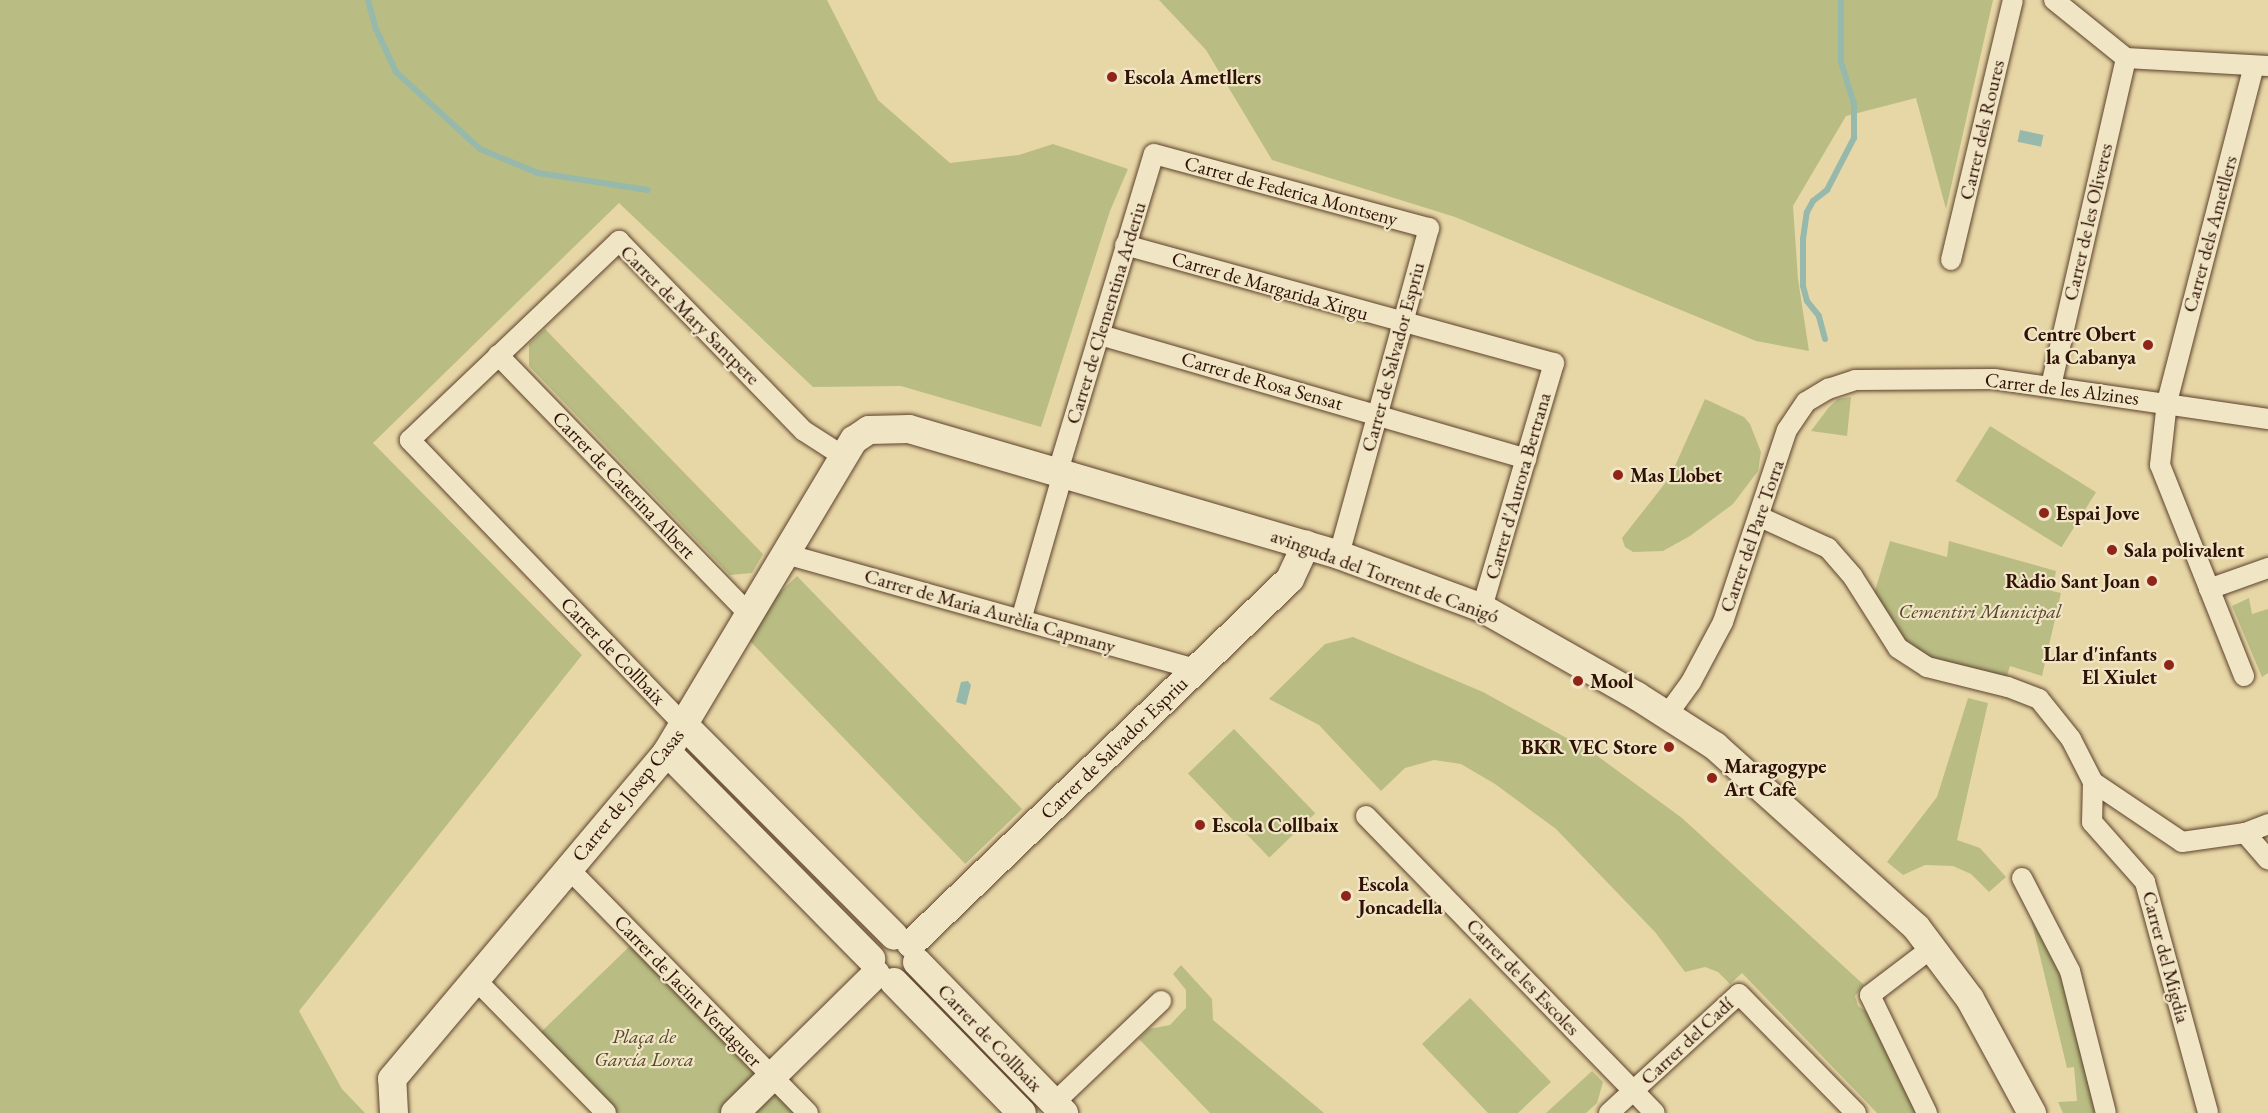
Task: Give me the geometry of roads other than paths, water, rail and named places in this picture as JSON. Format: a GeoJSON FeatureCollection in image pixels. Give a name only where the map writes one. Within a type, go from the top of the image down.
{"type":"FeatureCollection","features":[{"type":"Feature","properties":{"kind":"street","name":"Carrer dels Roures"},"geometry":{"type":"LineString","coordinates":[[1951,260],[2013,0]]}},
{"type":"Feature","properties":{"kind":"street"},"geometry":{"type":"LineString","coordinates":[[2054,0],[2126,58],[2261,66]]}},
{"type":"Feature","properties":{"kind":"street","name":"Carrer de les Oliveres"},"geometry":{"type":"LineString","coordinates":[[2051,386],[2126,58]]}},
{"type":"Feature","properties":{"kind":"street","name":"Carrer dels Ametllers"},"geometry":{"type":"LineString","coordinates":[[2244,676],[2160,465],[2167,402],[2261,66]]}},
{"type":"Feature","properties":{"kind":"street","name":"Carrer de Federica Montseny"},"geometry":{"type":"LineString","coordinates":[[1154,154],[1429,228]]}},
{"type":"Feature","properties":{"kind":"street","name":"Carrer de Clementina Arderiu"},"geometry":{"type":"LineString","coordinates":[[1021,620],[1125,245],[1154,154]]}},
{"type":"Feature","properties":{"kind":"street","name":"Carrer de Salvador Espriu"},"geometry":{"type":"LineString","coordinates":[[1339,555],[1429,228]]}},
{"type":"Feature","properties":{"kind":"street","name":"Carrer de Mary Santpere"},"geometry":{"type":"LineString","coordinates":[[410,440],[619,241],[804,431],[843,456]]}},
{"type":"Feature","properties":{"kind":"street","name":"Carrer de Margarida Xirgu"},"geometry":{"type":"LineString","coordinates":[[1125,245],[1554,363]]}},
{"type":"Feature","properties":{"kind":"street","name":"Carrer de Rosa Sensat"},"geometry":{"type":"LineString","coordinates":[[1100,335],[1378,414],[1526,459]]}},
{"type":"Feature","properties":{"kind":"street","name":"Carrer de Caterina Albert"},"geometry":{"type":"LineString","coordinates":[[498,355],[750,615]]}},
{"type":"Feature","properties":{"kind":"street","name":"Carrer d'Aurora Bertrana"},"geometry":{"type":"LineString","coordinates":[[1482,608],[1554,363]]}},
{"type":"Feature","properties":{"kind":"street","name":"Carrer de les Alzines"},"geometry":{"type":"LineString","coordinates":[[1855,380],[1994,379],[2167,402],[2268,419]]}},
{"type":"Feature","properties":{"kind":"street","name":"Carrer del Pare Torra"},"geometry":{"type":"LineString","coordinates":[[1667,715],[1691,682],[1723,622],[1760,517],[1787,430],[1806,402],[1827,389],[1855,380]]}},
{"type":"Feature","properties":{"kind":"street","name":"avinguda del Torrent de Canigó"},"geometry":{"type":"LineString","coordinates":[[843,456],[854,441],[869,430],[909,429],[1306,544],[1482,608],[1667,715],[1714,746],[1933,946],[2001,1051],[2032,1113]]}},
{"type":"Feature","properties":{"kind":"street","name":"Carrer de Collbaix"},"geometry":{"type":"LineString","coordinates":[[410,440],[685,726],[907,947],[1059,1108]]}},
{"type":"Feature","properties":{"kind":"street","name":"Carrer de Josep Casas"},"geometry":{"type":"LineString","coordinates":[[394,1112],[392,1079],[667,752],[685,726],[843,456]]}},
{"type":"Feature","properties":{"kind":"street"},"geometry":{"type":"LineString","coordinates":[[1760,517],[1828,548],[1853,577],[1898,648],[1927,668],[2008,687],[2039,699],[2071,739],[2092,782],[2182,842],[2245,833],[2268,824]]}},
{"type":"Feature","properties":{"kind":"street","name":"Carrer de Salvador Espriu"},"geometry":{"type":"LineString","coordinates":[[907,947],[1290,579],[1306,544]]}},
{"type":"Feature","properties":{"kind":"street","name":"Carrer de Maria Aurèlia Capmany"},"geometry":{"type":"LineString","coordinates":[[786,554],[1194,669]]}},
{"type":"Feature","properties":{"kind":"street"},"geometry":{"type":"LineString","coordinates":[[2209,589],[2268,568]]}},
{"type":"Feature","properties":{"kind":"street","name":"Carrer de Collbaix"},"geometry":{"type":"LineString","coordinates":[[667,752],[880,972],[1022,1113]]}},
{"type":"Feature","properties":{"kind":"street","name":"Carrer del Migdia"},"geometry":{"type":"LineString","coordinates":[[2092,782],[2092,822],[2145,882],[2208,1113]]}},
{"type":"Feature","properties":{"kind":"street","name":"Carrer de les Escoles"},"geometry":{"type":"LineString","coordinates":[[1366,816],[1655,1113]]}},
{"type":"Feature","properties":{"kind":"street"},"geometry":{"type":"LineString","coordinates":[[2245,833],[2268,859]]}},
{"type":"Feature","properties":{"kind":"street","name":"Carrer de Jacint Verdaguer"},"geometry":{"type":"LineString","coordinates":[[568,868],[808,1113]]}},
{"type":"Feature","properties":{"kind":"street"},"geometry":{"type":"LineString","coordinates":[[2022,878],[2070,971],[2106,1113]]}},
{"type":"Feature","properties":{"kind":"street"},"geometry":{"type":"LineString","coordinates":[[878,943],[907,947],[909,976],[880,972],[878,943]]}},
{"type":"Feature","properties":{"kind":"street"},"geometry":{"type":"LineString","coordinates":[[1928,1113],[1870,994],[1933,946]]}},
{"type":"Feature","properties":{"kind":"street"},"geometry":{"type":"LineString","coordinates":[[735,1113],[880,972]]}},
{"type":"Feature","properties":{"kind":"street"},"geometry":{"type":"LineString","coordinates":[[475,979],[606,1113]]}},
{"type":"Feature","properties":{"kind":"street","name":"Carrer del Cadí"},"geometry":{"type":"LineString","coordinates":[[1609,1113],[1739,994],[1856,1113]]}},
{"type":"Feature","properties":{"kind":"street"},"geometry":{"type":"LineString","coordinates":[[1059,1108],[1161,1001]]}},
{"type":"Feature","properties":{"kind":"waterway"},"geometry":{"type":"LineString","coordinates":[[368,0],[376,29],[396,72],[480,149],[538,173],[648,190]]}},
{"type":"Feature","properties":{"kind":"waterway"},"geometry":{"type":"LineString","coordinates":[[1825,339],[1819,316],[1807,301],[1803,286],[1803,239],[1807,212],[1813,201],[1827,190],[1854,138],[1854,104],[1841,62],[1841,0]]}},
{"type":"Feature","properties":{"kind":"place","name":"Escola Ametllers"},"geometry":{"type":"Point","coordinates":[1112,77]}},
{"type":"Feature","properties":{"kind":"place","name":"Centre Obert la Cabanya"},"geometry":{"type":"Point","coordinates":[2148,345]}},
{"type":"Feature","properties":{"kind":"place","name":"Mas Llobet"},"geometry":{"type":"Point","coordinates":[1618,475]}},
{"type":"Feature","properties":{"kind":"place","name":"Espai Jove"},"geometry":{"type":"Point","coordinates":[2044,513]}},
{"type":"Feature","properties":{"kind":"place","name":"Sala polivalent"},"geometry":{"type":"Point","coordinates":[2112,550]}},
{"type":"Feature","properties":{"kind":"place","name":"Ràdio Sant Joan"},"geometry":{"type":"Point","coordinates":[2152,581]}},
{"type":"Feature","properties":{"kind":"place","name":"Llar d'infants El Xiulet"},"geometry":{"type":"Point","coordinates":[2169,665]}},
{"type":"Feature","properties":{"kind":"place","name":"Mool"},"geometry":{"type":"Point","coordinates":[1578,681]}},
{"type":"Feature","properties":{"kind":"place","name":"BKR VEC Store"},"geometry":{"type":"Point","coordinates":[1669,747]}},
{"type":"Feature","properties":{"kind":"place","name":"Maragogype Art Cafè"},"geometry":{"type":"Point","coordinates":[1712,778]}},
{"type":"Feature","properties":{"kind":"place","name":"Escola Collbaix"},"geometry":{"type":"Point","coordinates":[1200,825]}},
{"type":"Feature","properties":{"kind":"place","name":"Escola Joncadella"},"geometry":{"type":"Point","coordinates":[1346,896]}},
{"type":"Feature","properties":{"kind":"park label","name":"Cementiri Municipal"},"geometry":{"type":"Point","coordinates":[1980,611]}},
{"type":"Feature","properties":{"kind":"park label","name":"Plaça de García Lorca"},"geometry":{"type":"Point","coordinates":[644,1048]}}]}
